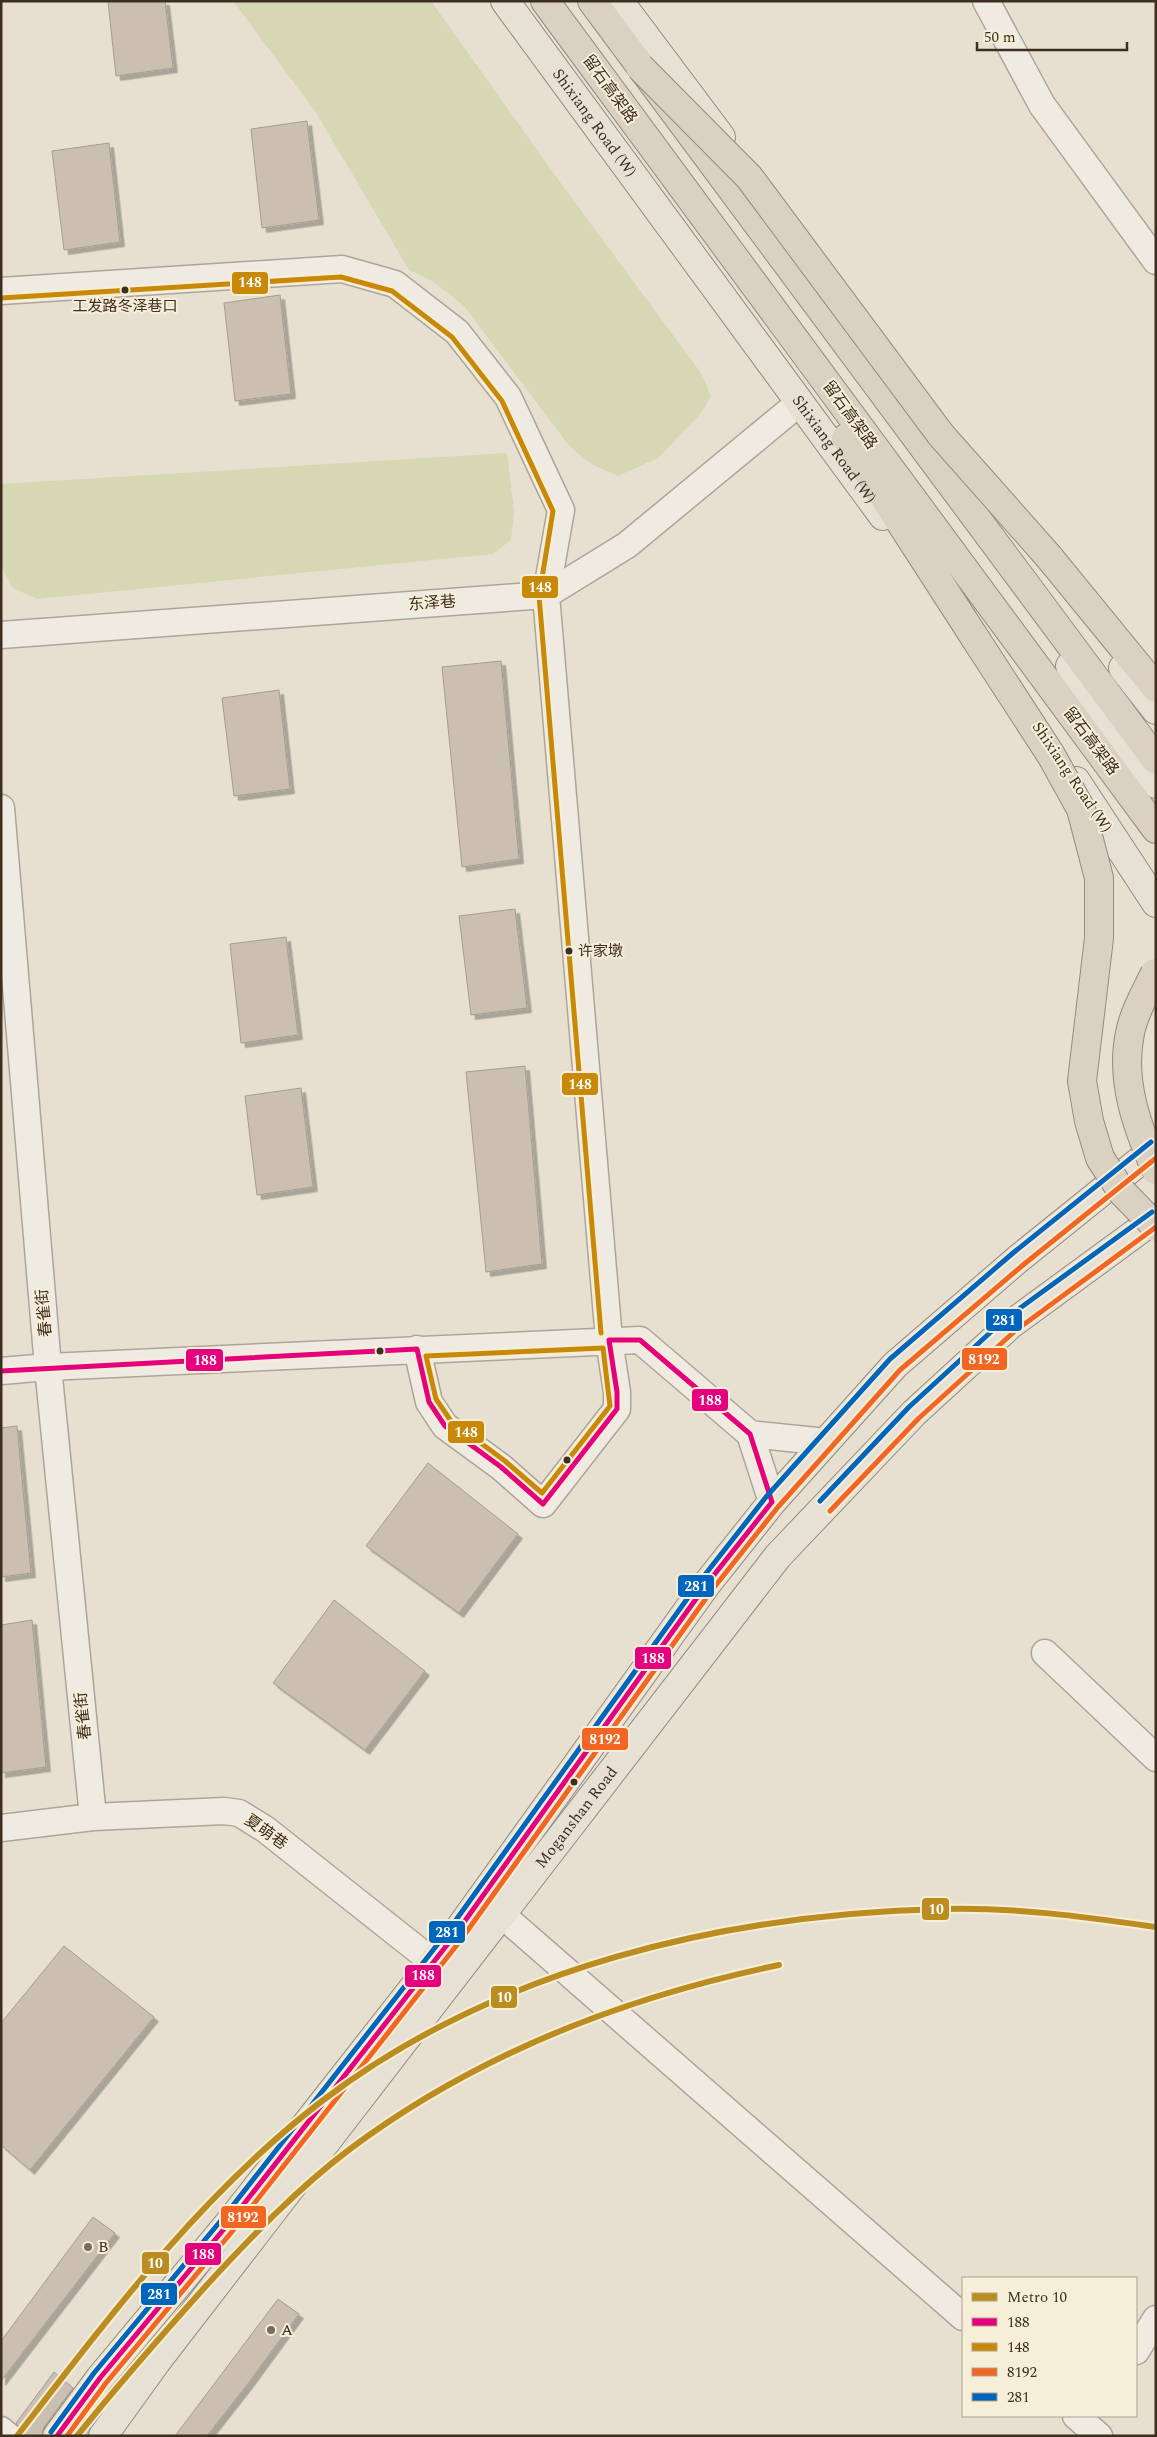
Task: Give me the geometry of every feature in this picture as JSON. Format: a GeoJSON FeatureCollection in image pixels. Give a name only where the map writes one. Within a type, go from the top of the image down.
{"type":"FeatureCollection","features":[{"type":"Feature","properties":{"kind":"highway","name":"留石高架路"},"geometry":{"type":"LineString","coordinates":[[546,1],[756,289],[1156,829]]}},
{"type":"Feature","properties":{"kind":"highway"},"geometry":{"type":"LineString","coordinates":[[592,1],[1156,760]]}},
{"type":"Feature","properties":{"kind":"highway"},"geometry":{"type":"LineString","coordinates":[[640,67],[750,177],[941,434],[1049,557],[1156,688]]}},
{"type":"Feature","properties":{"kind":"highway"},"geometry":{"type":"LineString","coordinates":[[756,289],[861,462],[1051,755],[1081,809],[1099,878],[1099,938],[1082,1081],[1089,1121],[1100,1158],[1122,1192],[1156,1227]]}},
{"type":"Feature","properties":{"kind":"highway"},"geometry":{"type":"LineString","coordinates":[[1156,971],[1130,1031],[1126,1057],[1128,1080],[1137,1127],[1156,1170]]}},
{"type":"Feature","properties":{"kind":"main road","name":"Shixiang Road (W)"},"geometry":{"type":"LineString","coordinates":[[505,1],[799,403],[1040,727],[1156,903]]}},
{"type":"Feature","properties":{"kind":"main road"},"geometry":{"type":"LineString","coordinates":[[546,1],[1063,678],[1156,784]]}},
{"type":"Feature","properties":{"kind":"main road"},"geometry":{"type":"LineString","coordinates":[[579,1],[1063,678],[1156,822]]}},
{"type":"Feature","properties":{"kind":"main road"},"geometry":{"type":"LineString","coordinates":[[620,1],[1156,710]]}},
{"type":"Feature","properties":{"kind":"main road","name":"Moganshan Road"},"geometry":{"type":"LineString","coordinates":[[57,2436],[100,2378],[229,2223],[433,1962],[706,1585],[772,1502],[895,1365],[1018,1259],[1156,1148]]}},
{"type":"Feature","properties":{"kind":"main road","name":"Moganshan Road"},"geometry":{"type":"LineString","coordinates":[[103,2436],[163,2353],[778,1556],[914,1413],[1010,1325],[1156,1218]]}},
{"type":"Feature","properties":{"kind":"street"},"geometry":{"type":"LineString","coordinates":[[986,1],[1042,105],[1156,261]]}},
{"type":"Feature","properties":{"kind":"street"},"geometry":{"type":"LineString","coordinates":[[1,291],[342,269],[396,284],[457,332],[508,397],[561,510],[546,595],[609,1340],[617,1392],[617,1409],[543,1504],[501,1467],[445,1426],[429,1402],[417,1349]]}},
{"type":"Feature","properties":{"kind":"street","name":"东泽巷"},"geometry":{"type":"LineString","coordinates":[[1,635],[546,595],[627,545],[799,403]]}},
{"type":"Feature","properties":{"kind":"street","name":"春雀街"},"geometry":{"type":"LineString","coordinates":[[1,808],[48,1367],[93,1817]]}},
{"type":"Feature","properties":{"kind":"street"},"geometry":{"type":"LineString","coordinates":[[1,1371],[48,1367],[417,1349],[640,1340],[750,1434],[772,1502]]}},
{"type":"Feature","properties":{"kind":"street"},"geometry":{"type":"LineString","coordinates":[[750,1434],[826,1442]]}},
{"type":"Feature","properties":{"kind":"street"},"geometry":{"type":"LineString","coordinates":[[1045,1653],[1156,1758]]}},
{"type":"Feature","properties":{"kind":"street","name":"夏萌巷"},"geometry":{"type":"LineString","coordinates":[[1,1828],[93,1817],[224,1811],[239,1813],[265,1828],[433,1962]]}},
{"type":"Feature","properties":{"kind":"street"},"geometry":{"type":"LineString","coordinates":[[501,1914],[962,2316]]}},
{"type":"Feature","properties":{"kind":"street"},"geometry":{"type":"LineString","coordinates":[[1137,2349],[1156,2319]]}},
{"type":"Feature","properties":{"kind":"street"},"geometry":{"type":"LineString","coordinates":[[1,2430],[8,2436]]}},
{"type":"Feature","properties":{"kind":"green space"},"geometry":{"type":"Polygon","coordinates":[[[233,1],[431,1],[560,182],[701,373],[711,396],[702,412],[658,458],[618,476],[591,464],[570,447],[464,306],[434,282],[409,270],[315,111],[233,1]]]}},
{"type":"Feature","properties":{"kind":"green space"},"geometry":{"type":"Polygon","coordinates":[[[507,453],[514,512],[511,540],[493,554],[37,599],[13,588],[1,566],[1,484],[507,453]]]}},
{"type":"Feature","properties":{"kind":"building"},"geometry":{"type":"Polygon","coordinates":[[[108,1],[165,1],[173,68],[116,76],[108,1]]]}},
{"type":"Feature","properties":{"kind":"building"},"geometry":{"type":"Polygon","coordinates":[[[307,121],[319,220],[262,228],[251,129],[307,121]]]}},
{"type":"Feature","properties":{"kind":"building"},"geometry":{"type":"Polygon","coordinates":[[[109,143],[120,242],[64,250],[52,151],[109,143]]]}},
{"type":"Feature","properties":{"kind":"building"},"geometry":{"type":"Polygon","coordinates":[[[280,295],[291,394],[235,401],[224,303],[280,295]]]}},
{"type":"Feature","properties":{"kind":"building"},"geometry":{"type":"Polygon","coordinates":[[[501,661],[519,859],[462,867],[442,667],[501,661]]]}},
{"type":"Feature","properties":{"kind":"building"},"geometry":{"type":"Polygon","coordinates":[[[279,690],[290,789],[234,796],[222,698],[279,690]]]}},
{"type":"Feature","properties":{"kind":"building"},"geometry":{"type":"Polygon","coordinates":[[[515,909],[527,1008],[471,1015],[459,916],[515,909]]]}},
{"type":"Feature","properties":{"kind":"building"},"geometry":{"type":"Polygon","coordinates":[[[286,937],[298,1035],[241,1043],[230,944],[286,937]]]}},
{"type":"Feature","properties":{"kind":"building"},"geometry":{"type":"Polygon","coordinates":[[[525,1066],[542,1264],[486,1272],[466,1072],[525,1066]]]}},
{"type":"Feature","properties":{"kind":"building"},"geometry":{"type":"Polygon","coordinates":[[[301,1088],[313,1187],[257,1195],[245,1096],[301,1088]]]}},
{"type":"Feature","properties":{"kind":"building"},"geometry":{"type":"Polygon","coordinates":[[[17,1426],[31,1573],[1,1577],[1,1428],[17,1426]]]}},
{"type":"Feature","properties":{"kind":"building"},"geometry":{"type":"Polygon","coordinates":[[[428,1463],[518,1534],[459,1613],[366,1546],[428,1463]]]}},
{"type":"Feature","properties":{"kind":"building"},"geometry":{"type":"Polygon","coordinates":[[[334,1600],[425,1671],[365,1750],[273,1683],[334,1600]]]}},
{"type":"Feature","properties":{"kind":"building"},"geometry":{"type":"Polygon","coordinates":[[[32,1620],[46,1767],[1,1773],[1,1625],[32,1620]]]}},
{"type":"Feature","properties":{"kind":"building"},"geometry":{"type":"Polygon","coordinates":[[[64,1946],[154,2017],[30,2170],[1,2145],[1,2023],[64,1946]]]}},
{"type":"Feature","properties":{"kind":"building"},"geometry":{"type":"Polygon","coordinates":[[[93,2217],[115,2233],[1,2381],[1,2341],[93,2217]]]}},
{"type":"Feature","properties":{"kind":"building"},"geometry":{"type":"Polygon","coordinates":[[[278,2299],[299,2314],[247,2385],[207,2436],[175,2436],[278,2299]]]}},
{"type":"Feature","properties":{"kind":"building"},"geometry":{"type":"Polygon","coordinates":[[[54,2372],[73,2388],[44,2427],[42,2436],[23,2436],[16,2423],[54,2372]]]}},
{"type":"Feature","properties":{"kind":"building"},"geometry":{"type":"Polygon","coordinates":[[[98,2407],[102,2411],[90,2427],[88,2436],[77,2436],[98,2407]]]}},
{"type":"Feature","properties":{"kind":"metro line","name":"10"},"geometry":{"type":"LineString","coordinates":[[17,2436],[159,2258],[237,2175],[278,2137],[322,2101],[390,2054],[463,2015],[538,1983],[617,1957],[697,1937],[779,1922],[861,1913],[970,1909],[1050,1914],[1156,1927]]}},
{"type":"Feature","properties":{"kind":"metro line","name":"10"},"geometry":{"type":"LineString","coordinates":[[77,2436],[172,2324],[257,2232],[330,2164],[399,2115],[501,2057],[554,2033],[609,2012],[665,1994],[779,1965]]}},
{"type":"Feature","properties":{"kind":"transit line","name":"148"},"geometry":{"type":"LineString","coordinates":[[1,298],[341,277],[392,291],[452,337],[502,401],[553,511],[539,596],[601,1333]]}},
{"type":"Feature","properties":{"kind":"transit line","name":"281"},"geometry":{"type":"LineString","coordinates":[[51,2432],[94,2373],[223,2218],[448,1931],[700,1581],[766,1497],[890,1359],[1013,1253],[1151,1142]]}},
{"type":"Feature","properties":{"kind":"transit line","name":"8192"},"geometry":{"type":"LineString","coordinates":[[67,2436],[106,2383],[235,2228],[460,1941],[712,1590],[778,1507],[900,1370],[1023,1265],[1156,1158]]}},
{"type":"Feature","properties":{"kind":"transit line","name":"281"},"geometry":{"type":"LineString","coordinates":[[820,1501],[909,1407],[1005,1319],[1152,1212]]}},
{"type":"Feature","properties":{"kind":"transit line","name":"8192"},"geometry":{"type":"LineString","coordinates":[[830,1511],[919,1418],[1015,1331],[1156,1227]]}},
{"type":"Feature","properties":{"kind":"transit line","name":"188"},"geometry":{"type":"LineString","coordinates":[[609,1340],[640,1340],[750,1434],[772,1502]]}},
{"type":"Feature","properties":{"kind":"transit line","name":"188"},"geometry":{"type":"LineString","coordinates":[[1,1371],[417,1349],[429,1402],[445,1426],[501,1467],[543,1504],[617,1409],[617,1392],[609,1340]]}},
{"type":"Feature","properties":{"kind":"transit line","name":"148"},"geometry":{"type":"LineString","coordinates":[[603,1348],[610,1406],[542,1493],[505,1461],[451,1421],[436,1399],[426,1356],[603,1348]]}},
{"type":"Feature","properties":{"kind":"transit line","name":"188"},"geometry":{"type":"LineString","coordinates":[[57,2436],[100,2378],[229,2223],[454,1936],[706,1585],[772,1502]]}},
{"type":"Feature","properties":{"kind":"place","name":"工发路冬泽巷口"},"geometry":{"type":"Point","coordinates":[125,290]}},
{"type":"Feature","properties":{"kind":"place","name":"许家墩"},"geometry":{"type":"Point","coordinates":[569,951]}},
{"type":"Feature","properties":{"kind":"place","name":"B"},"geometry":{"type":"Point","coordinates":[88,2247]}},
{"type":"Feature","properties":{"kind":"place","name":"A"},"geometry":{"type":"Point","coordinates":[271,2330]}}]}
